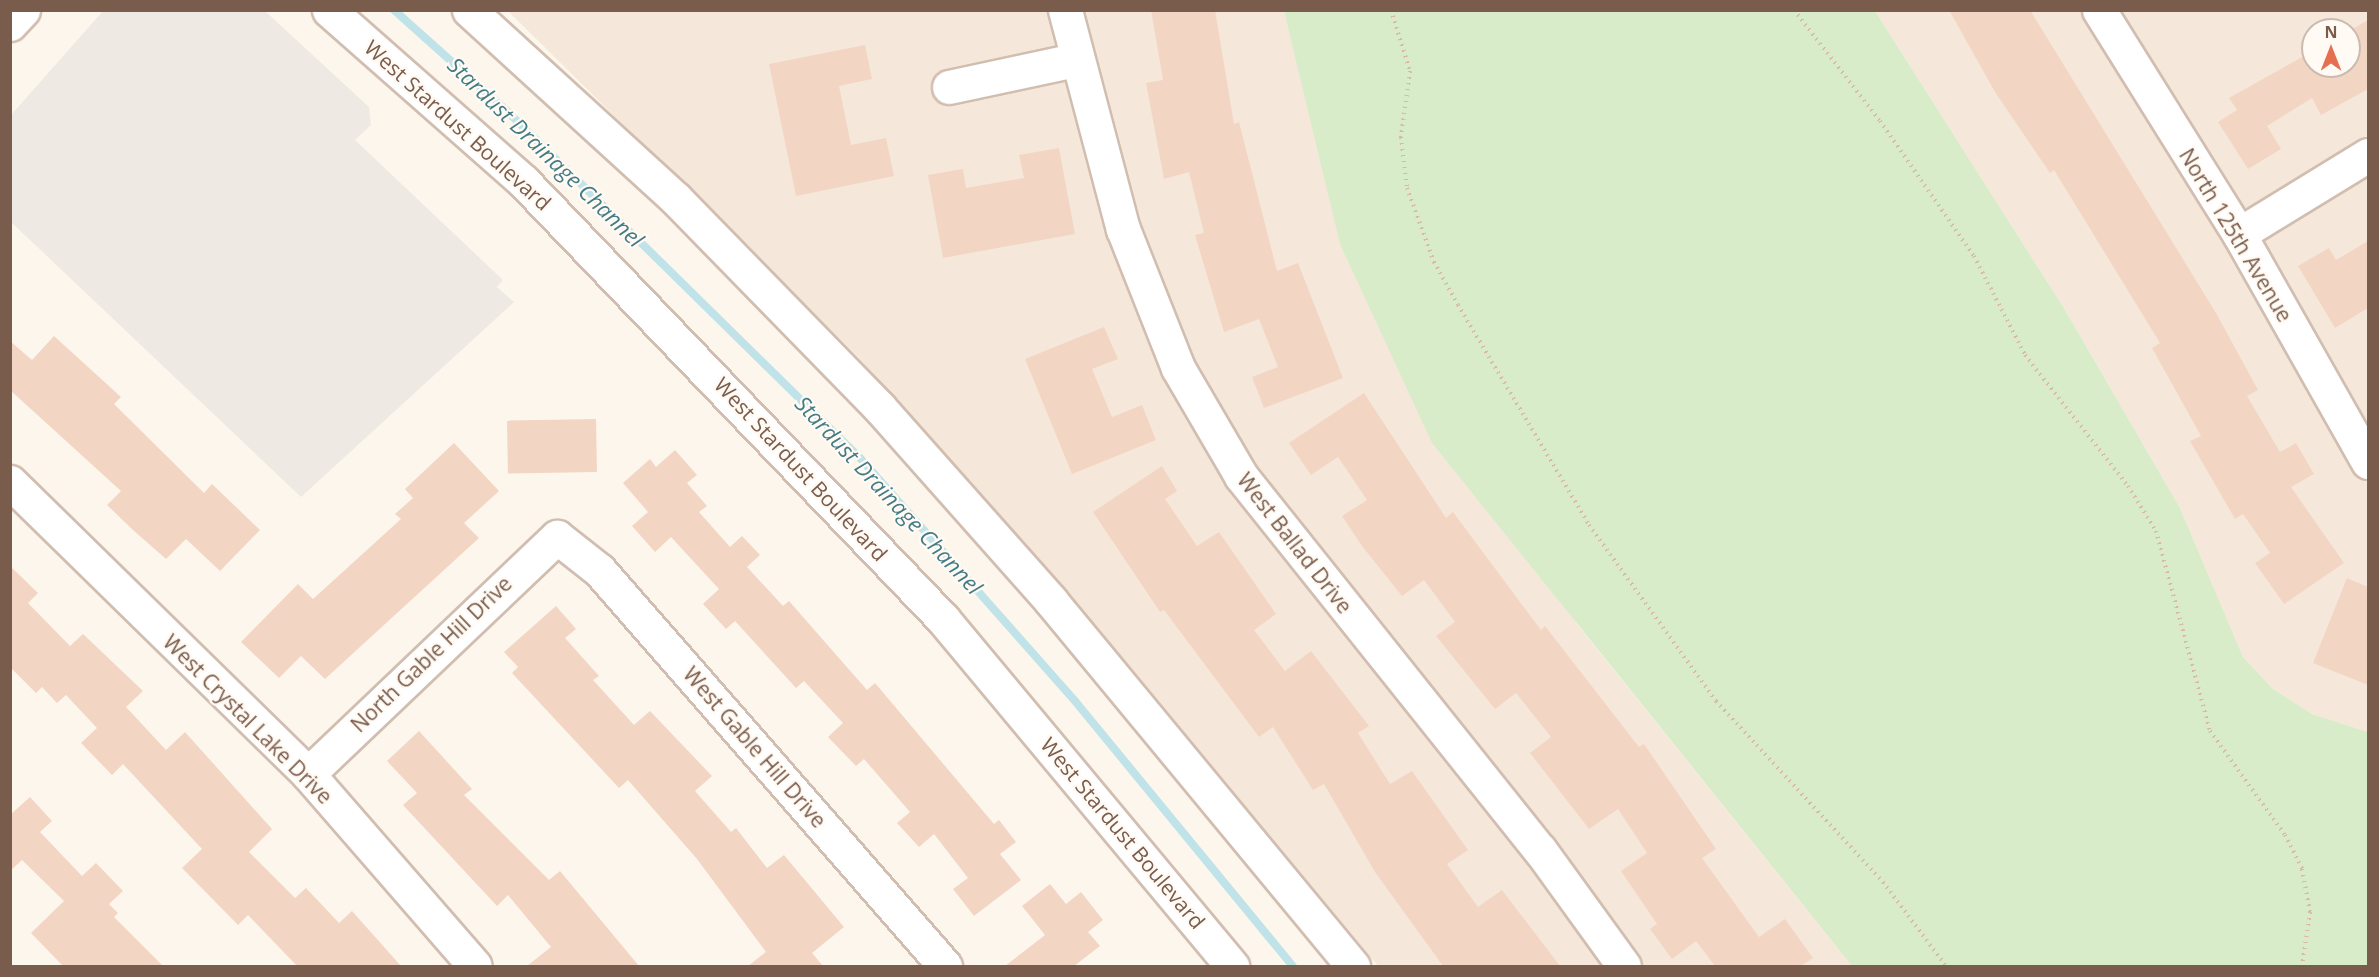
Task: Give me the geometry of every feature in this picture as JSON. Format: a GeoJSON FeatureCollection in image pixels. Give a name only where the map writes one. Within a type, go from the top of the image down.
{"type":"FeatureCollection","features":[{"type":"Feature","properties":{"kind":"street"},"geometry":{"type":"LineString","coordinates":[[10,24],[23,10]]}},
{"type":"Feature","properties":{"kind":"street","name":"West Stardust Boulevard"},"geometry":{"type":"LineString","coordinates":[[328,10],[524,181],[943,619],[1232,966]]}},
{"type":"Feature","properties":{"kind":"street"},"geometry":{"type":"LineString","coordinates":[[470,10],[676,199],[879,407],[1051,601],[1353,966]]}},
{"type":"Feature","properties":{"kind":"street","name":"West Ballad Drive"},"geometry":{"type":"LineString","coordinates":[[1065,10],[1075,60],[1123,229],[1174,357],[1241,476],[1540,850],[1624,966]]}},
{"type":"Feature","properties":{"kind":"street","name":"North 125th Avenue"},"geometry":{"type":"LineString","coordinates":[[2099,10],[2239,234],[2368,462]]}},
{"type":"Feature","properties":{"kind":"street"},"geometry":{"type":"LineString","coordinates":[[949,87],[1075,60]]}},
{"type":"Feature","properties":{"kind":"street"},"geometry":{"type":"LineString","coordinates":[[2239,234],[2368,155]]}},
{"type":"Feature","properties":{"kind":"street","name":"West Crystal Lake Drive"},"geometry":{"type":"LineString","coordinates":[[10,482],[308,774],[475,966]]}},
{"type":"Feature","properties":{"kind":"street","name":"North Gable Hill Drive"},"geometry":{"type":"LineString","coordinates":[[308,774],[557,537]]}},
{"type":"Feature","properties":{"kind":"street","name":"West Gable Hill Drive"},"geometry":{"type":"LineString","coordinates":[[557,537],[599,570],[945,966]]}},
{"type":"Feature","properties":{"kind":"path"},"geometry":{"type":"LineString","coordinates":[[1391,10],[1410,71],[1401,137],[1407,188],[1434,262],[1458,305],[1589,525],[1716,701],[1883,882],[1946,966]]}},
{"type":"Feature","properties":{"kind":"path"},"geometry":{"type":"LineString","coordinates":[[1794,10],[1880,121],[1974,256],[2031,364],[2128,486],[2156,531],[2210,730],[2285,835],[2301,869],[2310,912],[2302,966]]}},
{"type":"Feature","properties":{"kind":"shaded area"},"geometry":{"type":"Polygon","coordinates":[[[103,11],[265,11],[369,107],[371,125],[355,140],[503,280],[497,287],[514,302],[301,497],[11,222],[11,115],[103,11]]]}},
{"type":"Feature","properties":{"kind":"shaded area"},"geometry":{"type":"Polygon","coordinates":[[[508,11],[1284,11],[1295,54],[1576,623],[1852,966],[1378,966],[1075,600],[859,358],[508,11]]]}},
{"type":"Feature","properties":{"kind":"shaded area"},"geometry":{"type":"Polygon","coordinates":[[[1875,11],[2368,11],[2368,732],[2312,714],[2273,689],[2243,657],[2180,508],[2065,310],[1875,11]]]}},
{"type":"Feature","properties":{"kind":"green space"},"geometry":{"type":"Polygon","coordinates":[[[1284,11],[1875,11],[2065,310],[2180,508],[2243,657],[2273,689],[2312,714],[2368,732],[2368,966],[1852,966],[1432,443],[1340,244],[1284,11]]]}},
{"type":"Feature","properties":{"kind":"building"},"geometry":{"type":"Polygon","coordinates":[[[1151,10],[1215,10],[1234,124],[1239,122],[1277,271],[1298,263],[1343,378],[1264,408],[1252,377],[1278,367],[1259,319],[1224,332],[1195,235],[1204,233],[1189,172],[1164,179],[1146,83],[1163,80],[1151,10]]]}},
{"type":"Feature","properties":{"kind":"building"},"geometry":{"type":"Polygon","coordinates":[[[1949,10],[2030,10],[2216,313],[2258,390],[2247,396],[2280,452],[2296,443],[2314,474],[2291,487],[2344,563],[2284,604],[2255,563],[2270,553],[2243,514],[2235,519],[2190,441],[2201,436],[2152,348],[2160,343],[2054,170],[2050,173],[1995,92],[1949,10]]]}},
{"type":"Feature","properties":{"kind":"building"},"geometry":{"type":"Polygon","coordinates":[[[2368,20],[2368,89],[2321,115],[2312,98],[2267,126],[2281,149],[2248,169],[2218,122],[2237,110],[2229,98],[2301,58],[2301,78],[2361,78],[2361,24],[2368,20]]]}},
{"type":"Feature","properties":{"kind":"building"},"geometry":{"type":"Polygon","coordinates":[[[865,45],[872,79],[839,86],[851,145],[886,138],[894,176],[796,196],[769,64],[865,45]]]}},
{"type":"Feature","properties":{"kind":"building"},"geometry":{"type":"Polygon","coordinates":[[[1059,148],[1075,234],[943,258],[928,175],[963,169],[966,188],[1024,178],[1019,155],[1059,148]]]}},
{"type":"Feature","properties":{"kind":"building"},"geometry":{"type":"Polygon","coordinates":[[[2368,241],[2368,308],[2335,328],[2298,266],[2329,248],[2336,260],[2368,241]]]}},
{"type":"Feature","properties":{"kind":"building"},"geometry":{"type":"Polygon","coordinates":[[[1104,327],[1118,359],[1092,369],[1112,417],[1142,405],[1156,440],[1072,474],[1025,359],[1104,327]]]}},
{"type":"Feature","properties":{"kind":"building"},"geometry":{"type":"Polygon","coordinates":[[[54,336],[121,397],[114,404],[204,493],[212,484],[260,530],[220,571],[186,539],[166,559],[107,505],[121,491],[10,390],[10,341],[32,360],[54,336]]]}},
{"type":"Feature","properties":{"kind":"building"},"geometry":{"type":"Polygon","coordinates":[[[1364,393],[1446,518],[1453,512],[1541,630],[1545,626],[1639,747],[1644,744],[1716,849],[1702,858],[1759,937],[1785,919],[1813,958],[1801,966],[1715,966],[1696,941],[1672,959],[1650,929],[1657,924],[1621,871],[1647,853],[1618,809],[1589,829],[1530,753],[1551,737],[1516,693],[1495,709],[1436,636],[1455,622],[1424,580],[1402,596],[1362,546],[1342,516],[1367,500],[1338,457],[1311,475],[1289,443],[1364,393]]]}},
{"type":"Feature","properties":{"kind":"building"},"geometry":{"type":"Polygon","coordinates":[[[596,419],[597,472],[508,474],[507,421],[596,419]]]}},
{"type":"Feature","properties":{"kind":"building"},"geometry":{"type":"Polygon","coordinates":[[[454,443],[499,491],[464,523],[479,538],[325,679],[301,656],[279,678],[241,642],[298,584],[313,599],[401,519],[395,514],[413,498],[405,489],[454,443]]]}},
{"type":"Feature","properties":{"kind":"building"},"geometry":{"type":"Polygon","coordinates":[[[675,450],[697,475],[687,483],[707,506],[699,512],[730,547],[742,536],[760,555],[747,567],[783,606],[789,601],[867,690],[875,683],[994,824],[999,820],[1016,842],[1000,854],[1021,880],[974,916],[953,889],[968,878],[934,834],[919,847],[897,823],[910,812],[864,759],[856,766],[828,737],[843,723],[804,681],[796,688],[735,621],[726,629],[703,604],[719,589],[671,537],[655,552],[632,526],[648,512],[623,483],[650,459],[656,467],[675,450]]]}},
{"type":"Feature","properties":{"kind":"building"},"geometry":{"type":"Polygon","coordinates":[[[1162,466],[1177,491],[1165,499],[1197,546],[1219,532],[1276,614],[1254,630],[1285,671],[1311,651],[1369,726],[1358,733],[1390,784],[1412,771],[1468,850],[1447,864],[1478,907],[1502,890],[1560,966],[1443,966],[1375,872],[1324,784],[1313,790],[1273,727],[1259,737],[1164,610],[1160,612],[1093,512],[1162,466]]]}},
{"type":"Feature","properties":{"kind":"building"},"geometry":{"type":"Polygon","coordinates":[[[10,566],[38,593],[28,603],[70,646],[83,634],[143,691],[126,707],[166,750],[185,732],[272,829],[249,852],[295,898],[306,888],[339,923],[352,911],[401,966],[297,966],[248,915],[238,925],[182,868],[202,849],[123,764],[112,775],[81,743],[97,728],[66,695],[57,703],[42,687],[36,693],[10,667],[10,566]]]}},
{"type":"Feature","properties":{"kind":"building"},"geometry":{"type":"Polygon","coordinates":[[[2347,578],[2368,587],[2368,685],[2313,663],[2347,578]]]}},
{"type":"Feature","properties":{"kind":"building"},"geometry":{"type":"Polygon","coordinates":[[[556,606],[576,629],[565,638],[599,676],[593,680],[634,725],[650,711],[712,776],[695,791],[731,832],[736,828],[767,868],[784,855],[844,927],[812,953],[823,966],[748,966],[766,952],[697,859],[628,780],[619,788],[512,673],[518,667],[504,652],[556,606]]]}},
{"type":"Feature","properties":{"kind":"building"},"geometry":{"type":"Polygon","coordinates":[[[419,731],[472,789],[464,795],[549,880],[560,871],[639,966],[527,966],[551,947],[508,895],[497,906],[403,805],[417,793],[387,761],[419,731]]]}},
{"type":"Feature","properties":{"kind":"building"},"geometry":{"type":"Polygon","coordinates":[[[30,797],[52,821],[40,832],[82,876],[96,863],[123,891],[109,904],[118,913],[114,917],[163,966],[63,966],[31,933],[64,901],[22,860],[10,871],[10,815],[30,797]]]}},
{"type":"Feature","properties":{"kind":"building"},"geometry":{"type":"Polygon","coordinates":[[[1050,884],[1066,904],[1081,892],[1103,920],[1088,932],[1100,946],[1074,966],[1005,966],[1045,935],[1022,906],[1050,884]]]}},
{"type":"Feature","properties":{"kind":"waterway","name":"Stardust Drainage Channel"},"geometry":{"type":"LineString","coordinates":[[394,10],[509,113],[860,458],[1075,701],[1293,966]]}}]}
